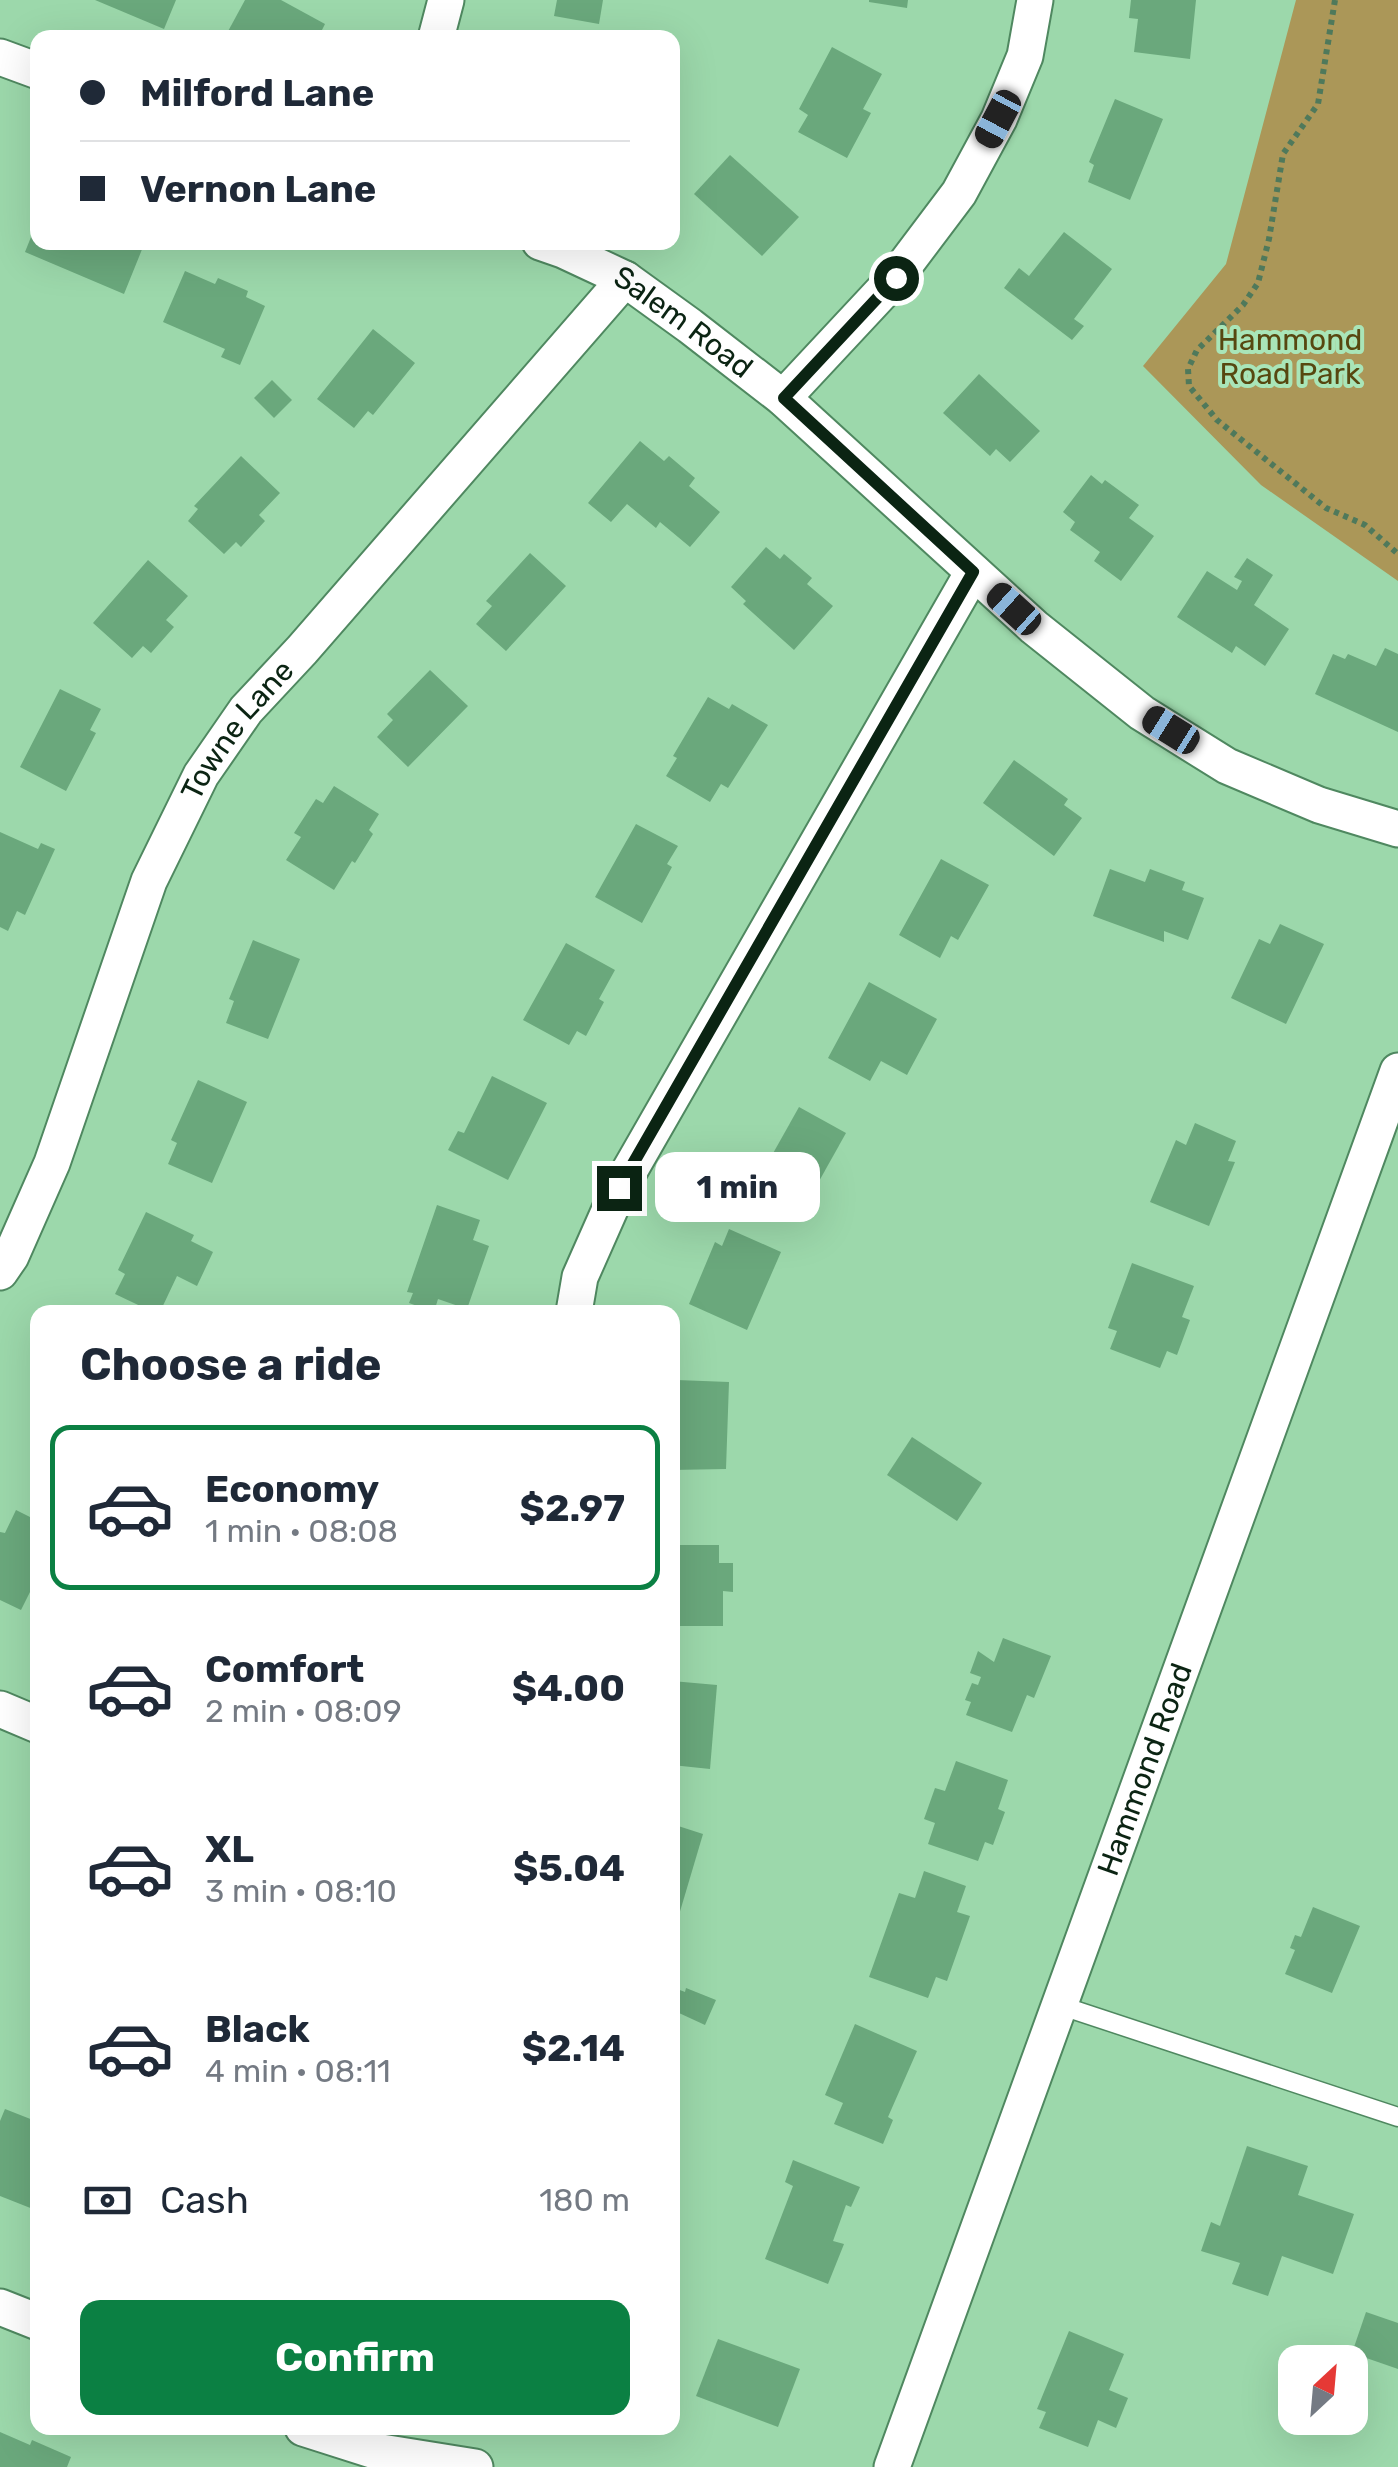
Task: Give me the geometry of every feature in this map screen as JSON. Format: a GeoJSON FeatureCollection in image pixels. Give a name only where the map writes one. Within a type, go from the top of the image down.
{"type":"FeatureCollection","features":[{"type":"Feature","properties":{"kind":"street"},"geometry":{"type":"LineString","coordinates":[[438,30],[446,0]]}},
{"type":"Feature","properties":{"kind":"street"},"geometry":{"type":"LineString","coordinates":[[784,398],[896,278],[959,193],[998,119],[1025,56],[1035,0]]}},
{"type":"Feature","properties":{"kind":"street"},"geometry":{"type":"LineString","coordinates":[[0,57],[30,68]]}},
{"type":"Feature","properties":{"kind":"street","name":"Salem Road"},"geometry":{"type":"LineString","coordinates":[[563,250],[624,279],[784,398],[1034,627],[1142,713],[1227,766],[1319,805],[1398,829]]}},
{"type":"Feature","properties":{"kind":"street","name":"Towne Lane"},"geometry":{"type":"LineString","coordinates":[[0,1272],[11,1256],[52,1163],[149,882],[202,775],[246,710],[624,279]]}},
{"type":"Feature","properties":{"kind":"street"},"geometry":{"type":"LineString","coordinates":[[575,1305],[580,1277],[619,1188],[973,572]]}},
{"type":"Feature","properties":{"kind":"street","name":"Hammond Road"},"geometry":{"type":"LineString","coordinates":[[892,2467],[1398,1071]]}},
{"type":"Feature","properties":{"kind":"street"},"geometry":{"type":"LineString","coordinates":[[0,1709],[30,1721]]}},
{"type":"Feature","properties":{"kind":"street"},"geometry":{"type":"LineString","coordinates":[[0,2307],[30,2319]]}},
{"type":"Feature","properties":{"kind":"street"},"geometry":{"type":"LineString","coordinates":[[325,2435],[375,2451],[475,2467]]}},
{"type":"Feature","properties":{"kind":"lane"},"geometry":{"type":"LineString","coordinates":[[1059,2005],[1398,2117]]}},
{"type":"Feature","properties":{"kind":"path"},"geometry":{"type":"LineString","coordinates":[[1336,0],[1318,104],[1283,154],[1258,283],[1244,305],[1196,350],[1188,368],[1189,386],[1217,420],[1326,508],[1365,525],[1398,554]]}},
{"type":"Feature","properties":{"kind":"green space","name":"Hammond Road Park"},"geometry":{"type":"Polygon","coordinates":[[[1296,0],[1398,0],[1398,581],[1261,485],[1143,366],[1226,264],[1296,0]]]}},
{"type":"Feature","properties":{"kind":"building"},"geometry":{"type":"Polygon","coordinates":[[[95,0],[176,0],[164,29],[95,0]]]}},
{"type":"Feature","properties":{"kind":"building"},"geometry":{"type":"Polygon","coordinates":[[[245,0],[281,0],[325,24],[322,30],[229,30],[245,0]]]}},
{"type":"Feature","properties":{"kind":"building"},"geometry":{"type":"Polygon","coordinates":[[[557,0],[603,0],[599,24],[554,16],[557,0]]]}},
{"type":"Feature","properties":{"kind":"building"},"geometry":{"type":"Polygon","coordinates":[[[869,0],[908,0],[907,8],[869,0]]]}},
{"type":"Feature","properties":{"kind":"building"},"geometry":{"type":"Polygon","coordinates":[[[1131,0],[1196,0],[1190,59],[1134,52],[1138,19],[1129,18],[1131,0]]]}},
{"type":"Feature","properties":{"kind":"building"},"geometry":{"type":"Polygon","coordinates":[[[832,47],[882,74],[863,109],[871,113],[847,158],[798,132],[808,115],[799,109],[832,47]]]}},
{"type":"Feature","properties":{"kind":"building"},"geometry":{"type":"Polygon","coordinates":[[[1115,99],[1163,119],[1130,200],[1088,182],[1094,165],[1089,162],[1115,99]]]}},
{"type":"Feature","properties":{"kind":"building"},"geometry":{"type":"Polygon","coordinates":[[[730,155],[799,217],[762,256],[694,194],[730,155]]]}},
{"type":"Feature","properties":{"kind":"building"},"geometry":{"type":"Polygon","coordinates":[[[1064,232],[1112,269],[1074,319],[1084,326],[1072,340],[1004,288],[1019,268],[1029,276],[1064,232]]]}},
{"type":"Feature","properties":{"kind":"building"},"geometry":{"type":"Polygon","coordinates":[[[30,240],[30,250],[142,250],[124,294],[25,252],[30,240]]]}},
{"type":"Feature","properties":{"kind":"building"},"geometry":{"type":"Polygon","coordinates":[[[185,271],[215,284],[218,278],[248,291],[246,297],[265,306],[240,365],[221,357],[225,349],[163,322],[185,271]]]}},
{"type":"Feature","properties":{"kind":"building"},"geometry":{"type":"Polygon","coordinates":[[[373,329],[415,363],[373,415],[368,411],[354,428],[317,399],[373,329]]]}},
{"type":"Feature","properties":{"kind":"building"},"geometry":{"type":"Polygon","coordinates":[[[979,374],[1040,431],[1010,462],[996,449],[990,456],[943,413],[979,374]]]}},
{"type":"Feature","properties":{"kind":"building"},"geometry":{"type":"Polygon","coordinates":[[[272,380],[292,400],[274,418],[254,398],[272,380]]]}},
{"type":"Feature","properties":{"kind":"building"},"geometry":{"type":"Polygon","coordinates":[[[640,441],[664,461],[669,456],[695,478],[689,486],[720,512],[690,547],[660,522],[656,528],[627,504],[611,522],[588,503],[640,441]]]}},
{"type":"Feature","properties":{"kind":"building"},"geometry":{"type":"Polygon","coordinates":[[[241,456],[280,493],[259,515],[265,521],[241,547],[236,542],[224,554],[188,521],[198,509],[194,506],[241,456]]]}},
{"type":"Feature","properties":{"kind":"building"},"geometry":{"type":"Polygon","coordinates":[[[1091,475],[1102,484],[1105,480],[1139,505],[1129,518],[1154,536],[1121,581],[1094,561],[1100,552],[1070,530],[1075,522],[1063,512],[1091,475]]]}},
{"type":"Feature","properties":{"kind":"building"},"geometry":{"type":"Polygon","coordinates":[[[766,547],[780,559],[784,554],[812,578],[807,584],[833,606],[794,650],[743,604],[746,601],[731,587],[766,547]]]}},
{"type":"Feature","properties":{"kind":"building"},"geometry":{"type":"Polygon","coordinates":[[[530,553],[566,586],[506,651],[476,624],[492,606],[486,601],[530,553]]]}},
{"type":"Feature","properties":{"kind":"building"},"geometry":{"type":"Polygon","coordinates":[[[1247,558],[1273,575],[1254,605],[1289,629],[1265,666],[1236,646],[1232,653],[1177,617],[1207,571],[1237,590],[1242,581],[1234,577],[1247,558]]]}},
{"type":"Feature","properties":{"kind":"building"},"geometry":{"type":"Polygon","coordinates":[[[148,560],[188,596],[166,620],[174,627],[151,653],[143,646],[132,658],[93,623],[148,560]]]}},
{"type":"Feature","properties":{"kind":"building"},"geometry":{"type":"Polygon","coordinates":[[[1385,648],[1398,654],[1398,732],[1315,694],[1333,654],[1345,659],[1348,654],[1376,666],[1385,648]]]}},
{"type":"Feature","properties":{"kind":"building"},"geometry":{"type":"Polygon","coordinates":[[[430,670],[468,706],[408,767],[377,737],[393,720],[387,714],[430,670]]]}},
{"type":"Feature","properties":{"kind":"building"},"geometry":{"type":"Polygon","coordinates":[[[60,689],[101,709],[90,730],[96,733],[66,791],[20,767],[60,689]]]}},
{"type":"Feature","properties":{"kind":"building"},"geometry":{"type":"Polygon","coordinates":[[[708,697],[729,709],[732,704],[768,725],[728,788],[721,784],[710,802],[666,776],[677,758],[673,756],[708,697]]]}},
{"type":"Feature","properties":{"kind":"building"},"geometry":{"type":"Polygon","coordinates":[[[1014,760],[1068,799],[1064,805],[1082,818],[1054,856],[983,803],[1014,760]]]}},
{"type":"Feature","properties":{"kind":"building"},"geometry":{"type":"Polygon","coordinates":[[[334,786],[379,814],[369,830],[373,834],[334,890],[286,860],[301,837],[294,833],[316,799],[323,803],[334,786]]]}},
{"type":"Feature","properties":{"kind":"building"},"geometry":{"type":"Polygon","coordinates":[[[636,824],[678,846],[667,864],[672,867],[642,923],[595,897],[636,824]]]}},
{"type":"Feature","properties":{"kind":"building"},"geometry":{"type":"Polygon","coordinates":[[[0,832],[38,849],[41,843],[55,849],[25,915],[17,911],[8,931],[0,927],[0,832]]]}},
{"type":"Feature","properties":{"kind":"building"},"geometry":{"type":"Polygon","coordinates":[[[941,859],[989,885],[958,940],[951,936],[940,958],[899,935],[941,859]]]}},
{"type":"Feature","properties":{"kind":"building"},"geometry":{"type":"Polygon","coordinates":[[[1110,869],[1145,882],[1150,869],[1185,882],[1182,890],[1204,898],[1188,940],[1164,931],[1164,942],[1093,916],[1110,869]]]}},
{"type":"Feature","properties":{"kind":"building"},"geometry":{"type":"Polygon","coordinates":[[[1280,924],[1324,944],[1286,1024],[1231,998],[1259,939],[1270,944],[1280,924]]]}},
{"type":"Feature","properties":{"kind":"building"},"geometry":{"type":"Polygon","coordinates":[[[253,940],[300,959],[268,1039],[226,1023],[234,1001],[229,999],[253,940]]]}},
{"type":"Feature","properties":{"kind":"building"},"geometry":{"type":"Polygon","coordinates":[[[566,943],[615,970],[586,1036],[577,1031],[569,1045],[523,1020],[566,943]]]}},
{"type":"Feature","properties":{"kind":"building"},"geometry":{"type":"Polygon","coordinates":[[[869,982],[937,1019],[907,1075],[881,1061],[870,1081],[828,1058],[869,982]]]}},
{"type":"Feature","properties":{"kind":"building"},"geometry":{"type":"Polygon","coordinates":[[[492,1076],[547,1103],[508,1180],[448,1150],[458,1131],[464,1133],[492,1076]]]}},
{"type":"Feature","properties":{"kind":"building"},"geometry":{"type":"Polygon","coordinates":[[[198,1080],[247,1102],[212,1183],[168,1164],[177,1143],[171,1140],[198,1080]]]}},
{"type":"Feature","properties":{"kind":"building"},"geometry":{"type":"Polygon","coordinates":[[[799,1107],[846,1133],[804,1208],[757,1182],[799,1107]]]}},
{"type":"Feature","properties":{"kind":"building"},"geometry":{"type":"Polygon","coordinates":[[[1195,1123],[1236,1141],[1228,1161],[1235,1162],[1209,1226],[1150,1202],[1176,1140],[1186,1145],[1195,1123]]]}},
{"type":"Feature","properties":{"kind":"building"},"geometry":{"type":"Polygon","coordinates":[[[437,1205],[480,1220],[473,1240],[489,1246],[468,1305],[438,1299],[436,1305],[415,1305],[409,1303],[413,1293],[407,1292],[437,1205]]]}},
{"type":"Feature","properties":{"kind":"building"},"geometry":{"type":"Polygon","coordinates":[[[146,1212],[194,1235],[191,1241],[213,1252],[197,1286],[177,1276],[163,1305],[138,1305],[115,1294],[125,1274],[118,1270],[146,1212]]]}},
{"type":"Feature","properties":{"kind":"building"},"geometry":{"type":"Polygon","coordinates":[[[729,1229],[781,1252],[747,1330],[689,1304],[715,1242],[722,1246],[729,1229]]]}},
{"type":"Feature","properties":{"kind":"building"},"geometry":{"type":"Polygon","coordinates":[[[1132,1263],[1194,1286],[1182,1317],[1190,1320],[1177,1355],[1167,1351],[1160,1368],[1110,1349],[1117,1331],[1108,1328],[1132,1263]]]}},
{"type":"Feature","properties":{"kind":"building"},"geometry":{"type":"Polygon","coordinates":[[[680,1380],[729,1382],[726,1469],[680,1470],[680,1380]]]}},
{"type":"Feature","properties":{"kind":"building"},"geometry":{"type":"Polygon","coordinates":[[[912,1437],[982,1483],[957,1521],[887,1475],[912,1437]]]}},
{"type":"Feature","properties":{"kind":"building"},"geometry":{"type":"Polygon","coordinates":[[[16,1510],[30,1517],[30,1592],[21,1610],[0,1600],[0,1532],[5,1533],[16,1510]]]}},
{"type":"Feature","properties":{"kind":"building"},"geometry":{"type":"Polygon","coordinates":[[[680,1545],[719,1545],[719,1563],[733,1563],[733,1592],[723,1591],[723,1626],[680,1626],[680,1545]]]}},
{"type":"Feature","properties":{"kind":"building"},"geometry":{"type":"Polygon","coordinates":[[[1003,1638],[1051,1656],[1034,1698],[1027,1695],[1012,1732],[966,1715],[971,1702],[965,1700],[972,1683],[978,1685],[981,1677],[970,1673],[978,1651],[994,1662],[1003,1638]]]}},
{"type":"Feature","properties":{"kind":"building"},"geometry":{"type":"Polygon","coordinates":[[[680,1682],[717,1685],[710,1769],[680,1766],[680,1682]]]}},
{"type":"Feature","properties":{"kind":"building"},"geometry":{"type":"Polygon","coordinates":[[[956,1761],[1008,1780],[998,1809],[1005,1812],[993,1845],[985,1842],[978,1861],[928,1844],[935,1823],[924,1819],[935,1788],[945,1791],[956,1761]]]}},
{"type":"Feature","properties":{"kind":"building"},"geometry":{"type":"Polygon","coordinates":[[[680,1827],[703,1834],[680,1912],[680,1827]]]}},
{"type":"Feature","properties":{"kind":"building"},"geometry":{"type":"Polygon","coordinates":[[[924,1871],[966,1886],[957,1912],[970,1916],[947,1981],[936,1977],[928,1998],[869,1977],[899,1893],[915,1898],[924,1871]]]}},
{"type":"Feature","properties":{"kind":"building"},"geometry":{"type":"Polygon","coordinates":[[[1313,1907],[1360,1926],[1332,1993],[1285,1974],[1295,1950],[1290,1948],[1295,1935],[1301,1937],[1313,1907]]]}},
{"type":"Feature","properties":{"kind":"building"},"geometry":{"type":"Polygon","coordinates":[[[686,1988],[716,2000],[705,2025],[680,2013],[680,1990],[685,1992],[686,1988]]]}},
{"type":"Feature","properties":{"kind":"building"},"geometry":{"type":"Polygon","coordinates":[[[855,2024],[917,2051],[888,2117],[893,2120],[883,2144],[834,2124],[843,2103],[825,2095],[855,2024]]]}},
{"type":"Feature","properties":{"kind":"building"},"geometry":{"type":"Polygon","coordinates":[[[5,2109],[30,2119],[30,2208],[0,2196],[0,2121],[5,2109]]]}},
{"type":"Feature","properties":{"kind":"building"},"geometry":{"type":"Polygon","coordinates":[[[1247,2146],[1308,2166],[1298,2195],[1354,2214],[1333,2274],[1282,2256],[1268,2296],[1232,2284],[1240,2263],[1201,2251],[1211,2222],[1220,2226],[1247,2146]]]}},
{"type":"Feature","properties":{"kind":"building"},"geometry":{"type":"Polygon","coordinates":[[[793,2160],[860,2187],[851,2207],[846,2205],[833,2241],[844,2244],[828,2284],[765,2259],[793,2186],[785,2182],[793,2160]]]}},
{"type":"Feature","properties":{"kind":"building"},"geometry":{"type":"Polygon","coordinates":[[[1366,2312],[1398,2323],[1398,2369],[1368,2359],[1368,2345],[1355,2345],[1366,2312]]]}},
{"type":"Feature","properties":{"kind":"building"},"geometry":{"type":"Polygon","coordinates":[[[1069,2331],[1124,2354],[1109,2390],[1128,2398],[1116,2428],[1098,2420],[1088,2447],[1039,2428],[1046,2412],[1037,2409],[1069,2331]]]}},
{"type":"Feature","properties":{"kind":"building"},"geometry":{"type":"Polygon","coordinates":[[[718,2339],[800,2369],[778,2427],[696,2396],[718,2339]]]}},
{"type":"Feature","properties":{"kind":"building"},"geometry":{"type":"Polygon","coordinates":[[[0,2432],[30,2445],[32,2440],[71,2457],[67,2467],[0,2467],[0,2432]]]}},
{"type":"Feature","properties":{"kind":"route"},"geometry":{"type":"LineString","coordinates":[[619,1188],[973,572],[784,398],[896,278]]}}]}
